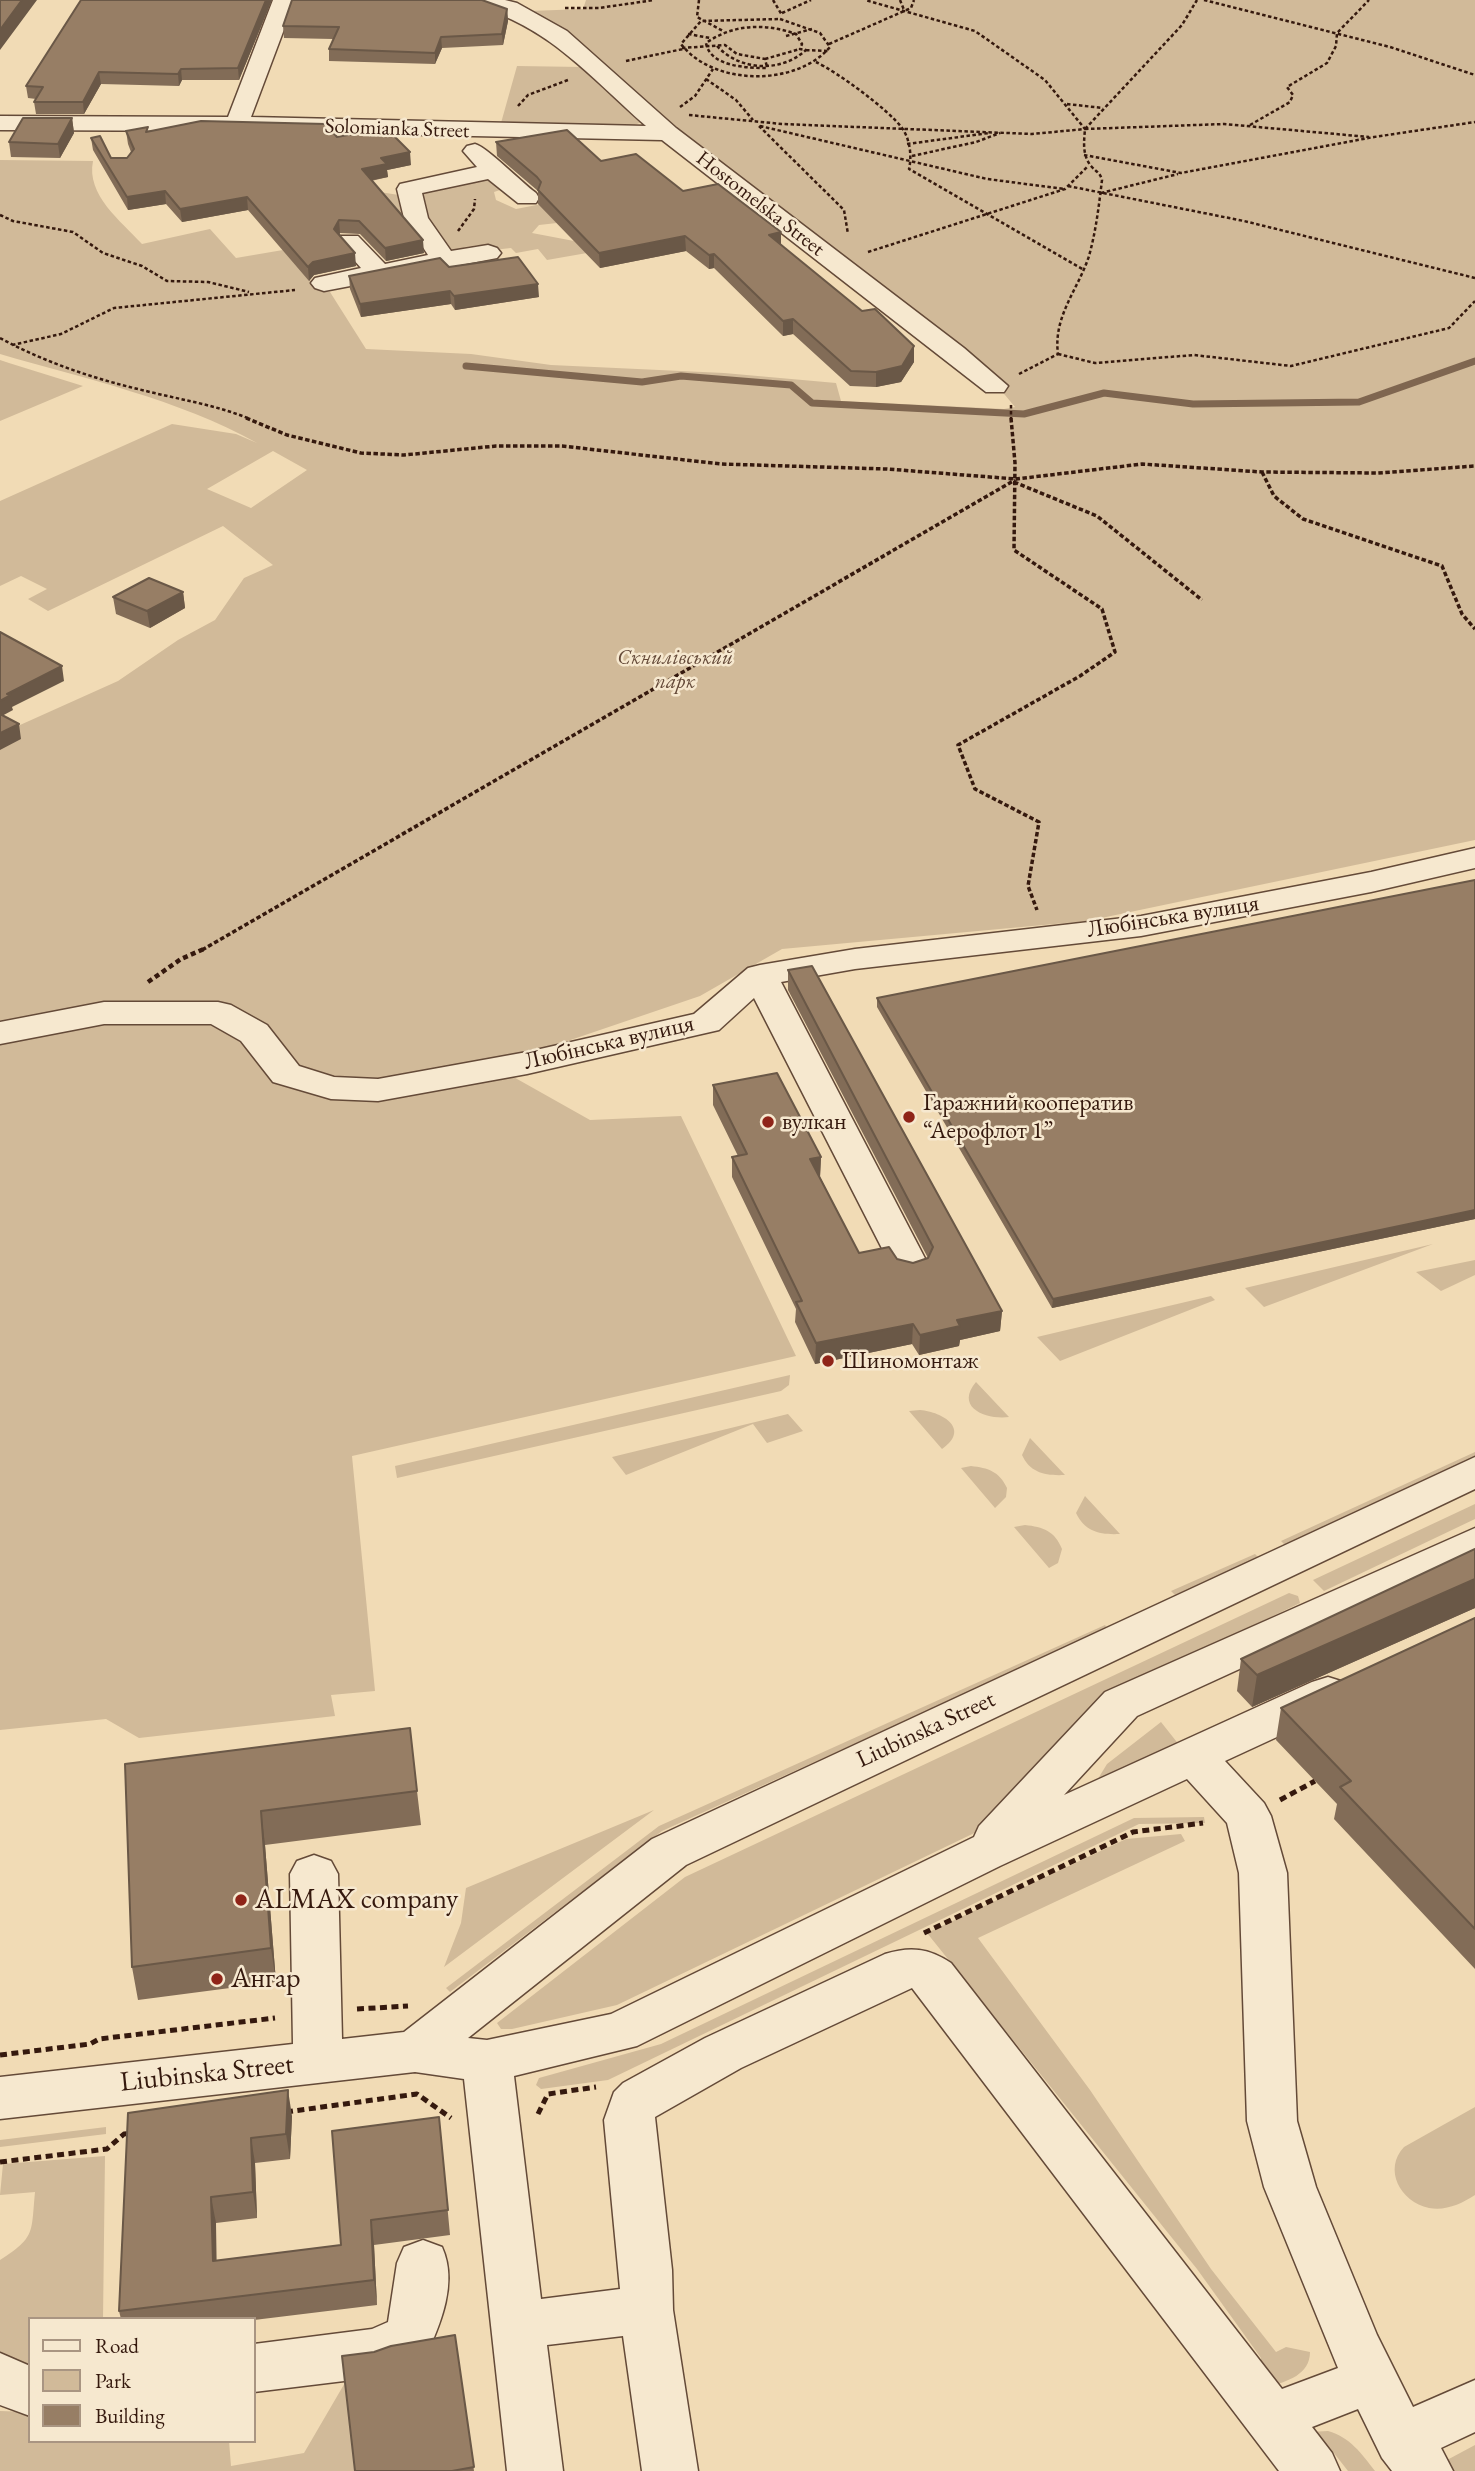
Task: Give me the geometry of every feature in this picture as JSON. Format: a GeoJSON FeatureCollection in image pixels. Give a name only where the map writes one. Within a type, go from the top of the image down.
{"type":"FeatureCollection","features":[{"type":"Feature","properties":{"kind":"street"},"geometry":{"type":"LineString","coordinates":[[238,124],[247,92],[284,0]]}},
{"type":"Feature","properties":{"kind":"street"},"geometry":{"type":"LineString","coordinates":[[481,0],[524,13]]}},
{"type":"Feature","properties":{"kind":"street","name":"Hostomelska Street"},"geometry":{"type":"LineString","coordinates":[[524,13],[995,386]]}},
{"type":"Feature","properties":{"kind":"street","name":"Solomianka Street"},"geometry":{"type":"LineString","coordinates":[[0,123],[238,124],[505,131],[663,122]]}},
{"type":"Feature","properties":{"kind":"street"},"geometry":{"type":"LineString","coordinates":[[105,125],[116,150]]}},
{"type":"Feature","properties":{"kind":"street"},"geometry":{"type":"LineString","coordinates":[[458,130],[493,171],[527,198]]}},
{"type":"Feature","properties":{"kind":"street"},"geometry":{"type":"LineString","coordinates":[[438,252],[416,218],[409,189],[493,171]]}},
{"type":"Feature","properties":{"kind":"street"},"geometry":{"type":"LineString","coordinates":[[349,241],[380,273]]}},
{"type":"Feature","properties":{"kind":"street"},"geometry":{"type":"LineString","coordinates":[[324,283],[380,273],[438,252],[488,253]]}},
{"type":"Feature","properties":{"kind":"street","name":"Любінська вулиця"},"geometry":{"type":"LineString","coordinates":[[0,1033],[104,1013],[218,1013],[254,1033],[286,1074],[331,1088],[377,1090],[527,1063],[706,1022],[760,975],[855,959],[1141,926],[1371,882],[1475,858]]}},
{"type":"Feature","properties":{"kind":"street"},"geometry":{"type":"LineString","coordinates":[[760,975],[911,1268]]}},
{"type":"Feature","properties":{"kind":"street","name":"Liubinska Street"},"geometry":{"type":"LineString","coordinates":[[0,2098],[318,2062],[414,2028],[669,1852],[1475,1472]]}},
{"type":"Feature","properties":{"kind":"street","name":"Liubinska Street"},"geometry":{"type":"LineString","coordinates":[[983,1853],[1121,1704],[1475,1543]]}},
{"type":"Feature","properties":{"kind":"street","name":"Liubinska Street"},"geometry":{"type":"LineString","coordinates":[[414,2028],[487,2061],[620,2032],[983,1853],[1360,1678]]}},
{"type":"Feature","properties":{"kind":"street"},"geometry":{"type":"LineString","coordinates":[[1194,1757],[1248,1816],[1262,1873],[1272,2121],[1290,2187],[1353,2343],[1413,2456],[1475,2405]]}},
{"type":"Feature","properties":{"kind":"street"},"geometry":{"type":"LineString","coordinates":[[314,1874],[318,2062]]}},
{"type":"Feature","properties":{"kind":"street"},"geometry":{"type":"LineString","coordinates":[[670,2471],[646,2310],[646,2270],[629,2120],[632,2107],[641,2098],[723,2053],[902,1968],[921,1968],[934,1977],[1312,2471]]}},
{"type":"Feature","properties":{"kind":"street"},"geometry":{"type":"LineString","coordinates":[[487,2061],[535,2471]]}},
{"type":"Feature","properties":{"kind":"street"},"geometry":{"type":"LineString","coordinates":[[256,2368],[377,2353],[407,2339],[417,2316],[423,2263]]}},
{"type":"Feature","properties":{"kind":"street"},"geometry":{"type":"LineString","coordinates":[[519,2325],[646,2310]]}},
{"type":"Feature","properties":{"kind":"street"},"geometry":{"type":"LineString","coordinates":[[0,2377],[12,2385],[28,2389]]}},
{"type":"Feature","properties":{"kind":"street"},"geometry":{"type":"LineString","coordinates":[[1272,2418],[1372,2379]]}},
{"type":"Feature","properties":{"kind":"path"},"geometry":{"type":"LineString","coordinates":[[592,8],[594,0]]}},
{"type":"Feature","properties":{"kind":"path"},"geometry":{"type":"LineString","coordinates":[[524,13],[654,0]]}},
{"type":"Feature","properties":{"kind":"path"},"geometry":{"type":"LineString","coordinates":[[699,0],[696,13],[701,21],[724,32]]}},
{"type":"Feature","properties":{"kind":"path"},"geometry":{"type":"LineString","coordinates":[[773,0],[782,13]]}},
{"type":"Feature","properties":{"kind":"path"},"geometry":{"type":"LineString","coordinates":[[780,19],[782,13],[811,0]]}},
{"type":"Feature","properties":{"kind":"path"},"geometry":{"type":"LineString","coordinates":[[865,0],[975,31],[1032,70],[1067,104],[1085,129],[1084,155],[1088,166],[1101,174],[1100,193],[1084,270],[1061,310],[1054,339],[1058,354]]}},
{"type":"Feature","properties":{"kind":"path"},"geometry":{"type":"LineString","coordinates":[[900,0],[904,11]]}},
{"type":"Feature","properties":{"kind":"path"},"geometry":{"type":"LineString","coordinates":[[829,44],[911,8],[914,0]]}},
{"type":"Feature","properties":{"kind":"path"},"geometry":{"type":"LineString","coordinates":[[1085,129],[1182,25],[1197,0]]}},
{"type":"Feature","properties":{"kind":"path"},"geometry":{"type":"LineString","coordinates":[[1204,0],[1390,47],[1475,75]]}},
{"type":"Feature","properties":{"kind":"path"},"geometry":{"type":"LineString","coordinates":[[1248,126],[1290,102],[1293,95],[1287,87],[1297,78],[1316,72],[1328,63],[1336,50],[1336,33],[1369,0]]}},
{"type":"Feature","properties":{"kind":"path"},"geometry":{"type":"LineString","coordinates":[[752,19],[753,28]]}},
{"type":"Feature","properties":{"kind":"path"},"geometry":{"type":"LineString","coordinates":[[780,19],[813,29],[829,44],[828,51],[816,62],[795,70],[769,74],[713,69],[691,60],[681,44],[701,21],[780,19]]}},
{"type":"Feature","properties":{"kind":"path"},"geometry":{"type":"LineString","coordinates":[[706,46],[711,39],[724,32],[753,28],[795,34],[802,44],[800,49]]}},
{"type":"Feature","properties":{"kind":"path"},"geometry":{"type":"LineString","coordinates":[[786,36],[813,29]]}},
{"type":"Feature","properties":{"kind":"path"},"geometry":{"type":"LineString","coordinates":[[688,34],[711,39]]}},
{"type":"Feature","properties":{"kind":"path"},"geometry":{"type":"LineString","coordinates":[[706,46],[712,55],[736,65],[766,66],[798,58],[806,50]]}},
{"type":"Feature","properties":{"kind":"path"},"geometry":{"type":"LineString","coordinates":[[718,46],[727,56],[740,62],[766,66]]}},
{"type":"Feature","properties":{"kind":"path"},"geometry":{"type":"LineString","coordinates":[[505,131],[515,108],[528,95],[596,68],[682,48],[725,46],[737,54]]}},
{"type":"Feature","properties":{"kind":"path"},"geometry":{"type":"LineString","coordinates":[[727,56],[737,54],[765,59],[781,57],[790,49],[828,51]]}},
{"type":"Feature","properties":{"kind":"path"},"geometry":{"type":"LineString","coordinates":[[765,59],[769,74]]}},
{"type":"Feature","properties":{"kind":"path"},"geometry":{"type":"LineString","coordinates":[[736,65],[740,62]]}},
{"type":"Feature","properties":{"kind":"path"},"geometry":{"type":"LineString","coordinates":[[816,62],[838,72],[902,128],[911,158],[909,169],[1084,270]]}},
{"type":"Feature","properties":{"kind":"path"},"geometry":{"type":"LineString","coordinates":[[663,122],[690,101],[713,69]]}},
{"type":"Feature","properties":{"kind":"path"},"geometry":{"type":"LineString","coordinates":[[706,79],[736,100],[752,120],[844,209],[846,232],[855,242]]}},
{"type":"Feature","properties":{"kind":"path"},"geometry":{"type":"LineString","coordinates":[[1067,104],[1104,108]]}},
{"type":"Feature","properties":{"kind":"path"},"geometry":{"type":"LineString","coordinates":[[663,122],[752,120],[782,124],[1052,134],[1085,129],[1188,124],[1248,126],[1374,137]]}},
{"type":"Feature","properties":{"kind":"path"},"geometry":{"type":"LineString","coordinates":[[1100,193],[1181,173],[1374,137],[1475,122]]}},
{"type":"Feature","properties":{"kind":"path"},"geometry":{"type":"LineString","coordinates":[[760,126],[911,158],[987,179],[1100,193],[1244,221],[1475,278]]}},
{"type":"Feature","properties":{"kind":"path"},"geometry":{"type":"LineString","coordinates":[[911,158],[1004,132]]}},
{"type":"Feature","properties":{"kind":"path"},"geometry":{"type":"LineString","coordinates":[[907,144],[1004,132]]}},
{"type":"Feature","properties":{"kind":"path"},"geometry":{"type":"LineString","coordinates":[[1084,155],[1181,173]]}},
{"type":"Feature","properties":{"kind":"path"},"geometry":{"type":"LineString","coordinates":[[867,287],[869,277],[862,263],[867,253],[1067,188],[1088,166]]}},
{"type":"Feature","properties":{"kind":"path"},"geometry":{"type":"LineString","coordinates":[[438,252],[474,209],[475,192],[493,171]]}},
{"type":"Feature","properties":{"kind":"path"},"geometry":{"type":"LineString","coordinates":[[0,215],[13,221],[72,232],[103,253],[142,266],[167,281],[208,282],[253,293]]}},
{"type":"Feature","properties":{"kind":"path"},"geometry":{"type":"LineString","coordinates":[[861,248],[867,253]]}},
{"type":"Feature","properties":{"kind":"path"},"geometry":{"type":"LineString","coordinates":[[12,345],[44,340],[72,330],[97,314],[114,308],[297,290],[324,283]]}},
{"type":"Feature","properties":{"kind":"path"},"geometry":{"type":"LineString","coordinates":[[995,386],[1058,354],[1095,363],[1195,355],[1291,366],[1449,328],[1475,301]]}},
{"type":"Feature","properties":{"kind":"path"},"geometry":{"type":"LineString","coordinates":[[0,338],[41,360],[145,391],[218,407],[286,435],[361,453],[404,455],[496,446],[562,446],[714,464],[887,469],[1016,481],[1142,464],[1262,472],[1378,473],[1475,466]]}},
{"type":"Feature","properties":{"kind":"path"},"geometry":{"type":"LineString","coordinates":[[1013,408],[1010,417],[1015,439],[1014,550],[1102,609],[1115,652],[1080,676],[958,745],[975,789],[1039,822],[1028,886],[1047,937]]}},
{"type":"Feature","properties":{"kind":"path"},"geometry":{"type":"LineString","coordinates":[[1262,472],[1274,496],[1303,519],[1442,566],[1462,614],[1475,629]]}},
{"type":"Feature","properties":{"kind":"path"},"geometry":{"type":"LineString","coordinates":[[1016,481],[1097,516],[1202,600]]}},
{"type":"Feature","properties":{"kind":"path"},"geometry":{"type":"LineString","coordinates":[[104,1013],[181,959],[219,942],[1016,481]]}},
{"type":"Feature","properties":{"kind":"path"},"geometry":{"type":"LineString","coordinates":[[0,2054],[90,2044],[99,2039],[317,2013],[414,2028]]}},
{"type":"Feature","properties":{"kind":"path"},"geometry":{"type":"LineString","coordinates":[[283,2112],[417,2094],[458,2122]]}},
{"type":"Feature","properties":{"kind":"path"},"geometry":{"type":"LineString","coordinates":[[0,2162],[107,2149],[124,2134],[137,2132]]}},
{"type":"Feature","properties":{"kind":"green space","name":"Скнилівський парк"},"geometry":{"type":"Polygon","coordinates":[[[586,0],[1475,0],[1475,840],[1087,921],[782,949],[700,996],[494,1066],[590,1120],[681,1116],[796,1356],[352,1456],[375,1691],[331,1695],[335,1716],[139,1738],[106,1719],[0,1730],[0,734],[118,681],[178,640],[215,620],[244,578],[273,565],[223,526],[48,611],[28,599],[47,589],[21,576],[0,586],[0,501],[172,424],[236,434],[257,443],[164,402],[0,354],[0,160],[93,161],[92,173],[100,196],[115,217],[142,244],[210,229],[236,258],[283,250],[321,292],[330,292],[366,349],[471,354],[551,365],[724,373],[836,383],[841,401],[1004,409],[1015,407],[1000,389],[655,116],[530,11],[583,9],[586,0]],[[273,451],[207,489],[251,508],[307,470],[273,451]]]}},
{"type":"Feature","properties":{"kind":"green space"},"geometry":{"type":"Polygon","coordinates":[[[517,66],[582,67],[643,116],[642,122],[632,126],[501,123],[517,66]]]}},
{"type":"Feature","properties":{"kind":"green space"},"geometry":{"type":"Polygon","coordinates":[[[489,177],[506,188],[494,192],[496,200],[516,209],[547,203],[543,208],[557,223],[539,225],[532,233],[574,241],[587,253],[547,260],[538,249],[516,253],[511,248],[484,251],[479,245],[465,247],[461,251],[440,252],[373,191],[399,195],[489,177]]]}},
{"type":"Feature","properties":{"kind":"green space"},"geometry":{"type":"Polygon","coordinates":[[[0,360],[9,363],[83,386],[0,421],[0,360]]]}},
{"type":"Feature","properties":{"kind":"green space"},"geometry":{"type":"Polygon","coordinates":[[[1433,1244],[1264,1307],[1245,1288],[1433,1244]]]}},
{"type":"Feature","properties":{"kind":"green space"},"geometry":{"type":"Polygon","coordinates":[[[1475,1260],[1475,1275],[1441,1291],[1416,1272],[1475,1260]]]}},
{"type":"Feature","properties":{"kind":"green space"},"geometry":{"type":"Polygon","coordinates":[[[1211,1296],[1215,1300],[1060,1361],[1037,1337],[1211,1296]]]}},
{"type":"Feature","properties":{"kind":"green space"},"geometry":{"type":"Polygon","coordinates":[[[790,1375],[789,1385],[781,1391],[397,1478],[395,1466],[790,1375]]]}},
{"type":"Feature","properties":{"kind":"green space"},"geometry":{"type":"Polygon","coordinates":[[[976,1382],[1009,1417],[983,1414],[971,1405],[970,1391],[976,1382]]]}},
{"type":"Feature","properties":{"kind":"green space"},"geometry":{"type":"Polygon","coordinates":[[[920,1410],[945,1418],[954,1428],[950,1442],[942,1449],[909,1411],[920,1410]]]}},
{"type":"Feature","properties":{"kind":"green space"},"geometry":{"type":"Polygon","coordinates":[[[788,1414],[803,1431],[767,1443],[753,1424],[626,1475],[612,1457],[788,1414]]]}},
{"type":"Feature","properties":{"kind":"green space"},"geometry":{"type":"Polygon","coordinates":[[[1030,1438],[1065,1475],[1045,1474],[1029,1466],[1022,1455],[1030,1438]]]}},
{"type":"Feature","properties":{"kind":"green space"},"geometry":{"type":"Polygon","coordinates":[[[1475,1452],[1475,1458],[1285,1545],[1281,1541],[1475,1452]]]}},
{"type":"Feature","properties":{"kind":"green space"},"geometry":{"type":"Polygon","coordinates":[[[971,1466],[992,1471],[1004,1482],[1007,1488],[1006,1497],[995,1508],[961,1468],[971,1466]]]}},
{"type":"Feature","properties":{"kind":"green space"},"geometry":{"type":"Polygon","coordinates":[[[1085,1496],[1120,1534],[1100,1533],[1084,1524],[1076,1513],[1085,1496]]]}},
{"type":"Feature","properties":{"kind":"green space"},"geometry":{"type":"Polygon","coordinates":[[[1475,1504],[1475,1519],[1324,1591],[1313,1580],[1475,1504]]]}},
{"type":"Feature","properties":{"kind":"green space"},"geometry":{"type":"Polygon","coordinates":[[[1025,1525],[1043,1529],[1056,1538],[1062,1549],[1058,1563],[1049,1568],[1014,1527],[1025,1525]]]}},
{"type":"Feature","properties":{"kind":"green space"},"geometry":{"type":"Polygon","coordinates":[[[1255,1554],[1259,1558],[1175,1595],[1171,1591],[1255,1554]]]}},
{"type":"Feature","properties":{"kind":"green space"},"geometry":{"type":"Polygon","coordinates":[[[1289,1593],[1298,1596],[1300,1603],[1113,1693],[991,1825],[617,2005],[512,2029],[501,2029],[497,2023],[685,1877],[1289,1593]]]}},
{"type":"Feature","properties":{"kind":"green space"},"geometry":{"type":"Polygon","coordinates":[[[1105,1625],[1108,1629],[662,1831],[450,1992],[446,1988],[659,1826],[1105,1625]]]}},
{"type":"Feature","properties":{"kind":"green space"},"geometry":{"type":"Polygon","coordinates":[[[1161,1722],[1180,1746],[1093,1787],[1107,1764],[1161,1722]]]}},
{"type":"Feature","properties":{"kind":"green space"},"geometry":{"type":"Polygon","coordinates":[[[654,1810],[444,1967],[461,1923],[466,1888],[654,1810]]]}},
{"type":"Feature","properties":{"kind":"green space"},"geometry":{"type":"Polygon","coordinates":[[[1204,1817],[1205,1823],[1139,1824],[608,2080],[541,2089],[536,2085],[539,2078],[661,2044],[1134,1818],[1204,1817]]]}},
{"type":"Feature","properties":{"kind":"green space"},"geometry":{"type":"Polygon","coordinates":[[[1181,1834],[1185,1841],[978,1938],[1090,2090],[1211,2269],[1276,2352],[1286,2347],[1310,2352],[1302,2372],[1269,2387],[1260,2368],[1261,2358],[1197,2269],[927,1933],[1126,1839],[1181,1834]]]}},
{"type":"Feature","properties":{"kind":"green space"},"geometry":{"type":"Polygon","coordinates":[[[1475,2107],[1475,2195],[1447,2208],[1419,2205],[1403,2192],[1398,2183],[1395,2165],[1398,2156],[1404,2147],[1475,2107]]]}},
{"type":"Feature","properties":{"kind":"green space"},"geometry":{"type":"Polygon","coordinates":[[[106,2127],[106,2134],[0,2147],[0,2140],[106,2127]]]}},
{"type":"Feature","properties":{"kind":"green space"},"geometry":{"type":"Polygon","coordinates":[[[105,2156],[103,2317],[28,2317],[28,2372],[0,2354],[0,2260],[20,2245],[30,2233],[35,2192],[0,2195],[3,2164],[105,2156]]]}},
{"type":"Feature","properties":{"kind":"green space"},"geometry":{"type":"Polygon","coordinates":[[[346,2381],[355,2471],[0,2471],[0,2411],[28,2412],[28,2443],[229,2443],[231,2466],[304,2453],[346,2381]]]}},
{"type":"Feature","properties":{"kind":"green space"},"geometry":{"type":"Polygon","coordinates":[[[1328,2431],[1349,2442],[1375,2471],[1348,2471],[1330,2448],[1311,2459],[1309,2432],[1328,2431]]]}},
{"type":"Feature","properties":{"kind":"green space"},"geometry":{"type":"Polygon","coordinates":[[[1475,2445],[1475,2471],[1439,2471],[1447,2460],[1475,2445]]]}},
{"type":"Feature","properties":{"kind":"building"},"geometry":{"type":"Polygon","coordinates":[[[0,0],[22,0],[0,30],[0,0]]]}},
{"type":"Feature","properties":{"kind":"building"},"geometry":{"type":"Polygon","coordinates":[[[81,0],[266,0],[238,68],[181,69],[178,74],[99,72],[83,102],[34,102],[43,87],[26,86],[81,0]]]}},
{"type":"Feature","properties":{"kind":"building"},"geometry":{"type":"Polygon","coordinates":[[[292,0],[482,0],[507,9],[502,34],[441,37],[435,53],[329,49],[339,27],[283,26],[292,0]]]}},
{"type":"Feature","properties":{"kind":"building"},"geometry":{"type":"Polygon","coordinates":[[[23,118],[72,118],[58,144],[9,142],[23,118]]]}},
{"type":"Feature","properties":{"kind":"building"},"geometry":{"type":"Polygon","coordinates":[[[201,121],[326,124],[337,137],[386,128],[410,152],[381,158],[387,164],[362,169],[423,240],[385,248],[359,221],[339,220],[334,229],[355,253],[313,262],[308,267],[247,197],[180,209],[165,191],[127,197],[91,138],[100,136],[111,158],[127,158],[134,149],[126,131],[148,127],[146,132],[201,121]]]}},
{"type":"Feature","properties":{"kind":"building"},"geometry":{"type":"Polygon","coordinates":[[[567,130],[601,161],[636,154],[683,191],[718,184],[781,232],[769,235],[862,311],[875,309],[914,346],[902,366],[876,372],[851,371],[793,319],[783,321],[714,254],[709,255],[685,236],[599,253],[538,190],[541,182],[537,177],[496,142],[567,130]]]}},
{"type":"Feature","properties":{"kind":"building"},"geometry":{"type":"Polygon","coordinates":[[[518,257],[538,284],[454,296],[450,291],[360,304],[349,276],[440,258],[449,267],[518,257]]]}},
{"type":"Feature","properties":{"kind":"building"},"geometry":{"type":"Polygon","coordinates":[[[149,578],[183,592],[147,611],[113,597],[149,578]]]}},
{"type":"Feature","properties":{"kind":"building"},"geometry":{"type":"Polygon","coordinates":[[[0,632],[62,666],[7,694],[11,695],[0,701],[0,632]]]}},
{"type":"Feature","properties":{"kind":"building"},"geometry":{"type":"Polygon","coordinates":[[[0,714],[19,724],[0,733],[0,714]]]}},
{"type":"Feature","properties":{"kind":"building"},"geometry":{"type":"Polygon","coordinates":[[[1475,880],[1475,1210],[1053,1299],[877,998],[1475,880]]]}},
{"type":"Feature","properties":{"kind":"building"},"geometry":{"type":"Polygon","coordinates":[[[812,966],[1002,1311],[957,1320],[960,1326],[920,1335],[913,1324],[816,1343],[796,1302],[802,1301],[732,1157],[747,1154],[713,1085],[777,1073],[821,1157],[810,1159],[859,1253],[889,1247],[897,1259],[913,1263],[928,1258],[933,1247],[788,970],[812,966]]]}},
{"type":"Feature","properties":{"kind":"building"},"geometry":{"type":"Polygon","coordinates":[[[1475,1549],[1475,1579],[1257,1675],[1241,1659],[1475,1549]]]}},
{"type":"Feature","properties":{"kind":"building"},"geometry":{"type":"Polygon","coordinates":[[[1475,1618],[1475,1929],[1340,1787],[1351,1781],[1281,1708],[1475,1618]]]}},
{"type":"Feature","properties":{"kind":"building"},"geometry":{"type":"Polygon","coordinates":[[[410,1728],[417,1791],[261,1811],[271,1948],[132,1967],[125,1764],[410,1728]]]}},
{"type":"Feature","properties":{"kind":"building"},"geometry":{"type":"Polygon","coordinates":[[[288,2090],[286,2134],[251,2138],[253,2192],[211,2197],[213,2261],[341,2245],[332,2131],[439,2117],[448,2210],[371,2220],[374,2280],[119,2311],[128,2113],[288,2090]]]}},
{"type":"Feature","properties":{"kind":"building"},"geometry":{"type":"Polygon","coordinates":[[[455,2335],[474,2467],[452,2471],[355,2471],[342,2356],[455,2335]]]}},
{"type":"Feature","properties":{"kind":"waterway"},"geometry":{"type":"LineString","coordinates":[[466,366],[642,382],[681,376],[791,385],[812,403],[1024,414],[1104,393],[1193,404],[1359,402],[1475,361]]}},
{"type":"Feature","properties":{"kind":"place","name":"Гаражний кооператив “Аерофлот 1”"},"geometry":{"type":"Point","coordinates":[909,1117]}},
{"type":"Feature","properties":{"kind":"place","name":"вулкан"},"geometry":{"type":"Point","coordinates":[768,1122]}},
{"type":"Feature","properties":{"kind":"place","name":"Шиномонтаж"},"geometry":{"type":"Point","coordinates":[828,1361]}},
{"type":"Feature","properties":{"kind":"place","name":"ALMAX company"},"geometry":{"type":"Point","coordinates":[241,1900]}},
{"type":"Feature","properties":{"kind":"place","name":"Ангар"},"geometry":{"type":"Point","coordinates":[217,1979]}}]}
